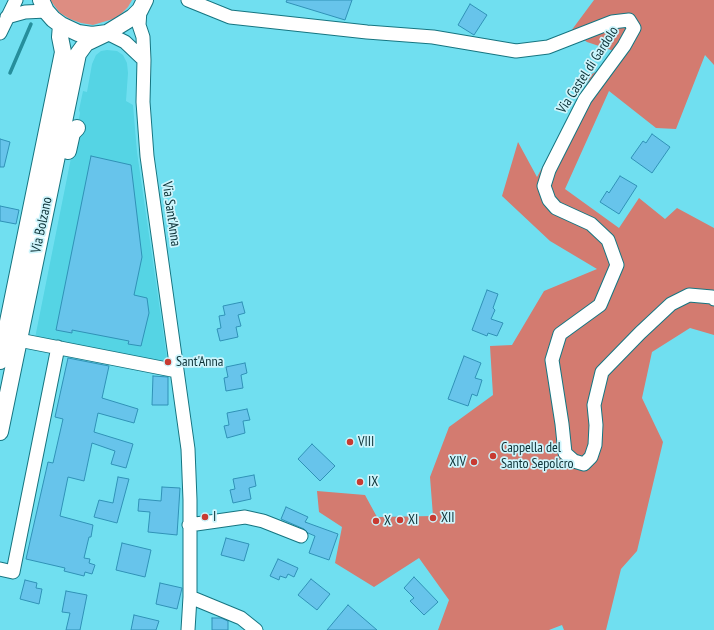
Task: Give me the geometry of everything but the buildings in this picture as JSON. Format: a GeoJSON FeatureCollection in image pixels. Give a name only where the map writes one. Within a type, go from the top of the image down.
{"type":"FeatureCollection","features":[{"type":"Feature","properties":{"kind":"main road","name":"Via Bolzano"},"geometry":{"type":"LineString","coordinates":[[0,432],[78,54],[86,43],[107,33],[133,17],[142,5]]}},
{"type":"Feature","properties":{"kind":"main road"},"geometry":{"type":"LineString","coordinates":[[43,6],[53,19],[61,25],[78,33],[92,35],[107,33]]}},
{"type":"Feature","properties":{"kind":"main road","name":"Via Bolzano"},"geometry":{"type":"LineString","coordinates":[[0,361],[63,52],[60,38],[61,25]]}},
{"type":"Feature","properties":{"kind":"main road"},"geometry":{"type":"LineString","coordinates":[[44,216],[58,196],[72,133],[77,128]]}},
{"type":"Feature","properties":{"kind":"street"},"geometry":{"type":"LineString","coordinates":[[0,33],[16,0]]}},
{"type":"Feature","properties":{"kind":"street","name":"Via Castel di Gardolo"},"geometry":{"type":"LineString","coordinates":[[188,0],[230,17],[367,32],[433,37],[516,51],[548,47],[612,22],[629,20],[634,28],[624,46],[585,99],[550,170],[544,186],[549,200],[556,208],[591,224],[608,240],[617,265],[600,305],[560,334],[552,360],[562,424],[564,453],[574,461],[584,464],[591,457],[593,451],[596,425],[594,406],[602,372],[671,304],[689,295],[712,297],[714,299]]}},
{"type":"Feature","properties":{"kind":"street","name":"Via Sant'Anna"},"geometry":{"type":"LineString","coordinates":[[142,5],[139,25],[143,37],[143,102],[147,156],[188,449],[190,500],[190,597],[188,630]]}},
{"type":"Feature","properties":{"kind":"street"},"geometry":{"type":"LineString","coordinates":[[8,17],[43,6]]}},
{"type":"Feature","properties":{"kind":"street"},"geometry":{"type":"LineString","coordinates":[[107,33],[125,42],[144,60]]}},
{"type":"Feature","properties":{"kind":"street"},"geometry":{"type":"LineString","coordinates":[[19,340],[177,371]]}},
{"type":"Feature","properties":{"kind":"street"},"geometry":{"type":"LineString","coordinates":[[0,569],[13,572],[58,347]]}},
{"type":"Feature","properties":{"kind":"street"},"geometry":{"type":"LineString","coordinates":[[189,525],[245,517],[263,521],[301,536]]}},
{"type":"Feature","properties":{"kind":"street"},"geometry":{"type":"LineString","coordinates":[[190,597],[241,618],[256,630]]}},
{"type":"Feature","properties":{"kind":"shaded area"},"geometry":{"type":"Polygon","coordinates":[[[50,0],[132,0],[121,14],[113,19],[93,25],[70,19],[60,13],[50,0]]]}},
{"type":"Feature","properties":{"kind":"shaded area"},"geometry":{"type":"Polygon","coordinates":[[[594,0],[714,0],[714,65],[705,55],[676,129],[656,128],[609,91],[565,189],[619,228],[639,198],[665,219],[677,208],[714,228],[714,335],[690,328],[652,352],[642,398],[663,442],[637,551],[621,569],[606,630],[564,630],[562,625],[549,630],[438,630],[449,600],[419,558],[374,587],[335,563],[342,527],[319,512],[317,491],[365,495],[377,517],[433,516],[430,477],[449,427],[493,395],[490,346],[512,345],[544,291],[597,269],[550,241],[502,196],[518,142],[537,177],[592,74],[626,55],[587,42],[571,31],[594,0]]]}},
{"type":"Feature","properties":{"kind":"shaded area"},"geometry":{"type":"Polygon","coordinates":[[[101,51],[117,51],[123,55],[127,63],[128,73],[126,101],[133,105],[137,152],[168,365],[35,338],[80,113],[79,110],[83,91],[87,92],[92,64],[96,55],[101,51]]]}},
{"type":"Feature","properties":{"kind":"waterway"},"geometry":{"type":"LineString","coordinates":[[10,73],[31,24]]}},
{"type":"Feature","properties":{"kind":"place","name":"Sant'Anna"},"geometry":{"type":"Point","coordinates":[168,362]}},
{"type":"Feature","properties":{"kind":"place","name":"VIII"},"geometry":{"type":"Point","coordinates":[350,442]}},
{"type":"Feature","properties":{"kind":"place","name":"Cappella del Santo Sepolcro"},"geometry":{"type":"Point","coordinates":[493,456]}},
{"type":"Feature","properties":{"kind":"place","name":"XIV"},"geometry":{"type":"Point","coordinates":[474,462]}},
{"type":"Feature","properties":{"kind":"place","name":"IX"},"geometry":{"type":"Point","coordinates":[360,482]}},
{"type":"Feature","properties":{"kind":"place","name":"I"},"geometry":{"type":"Point","coordinates":[205,517]}},
{"type":"Feature","properties":{"kind":"place","name":"XII"},"geometry":{"type":"Point","coordinates":[433,518]}},
{"type":"Feature","properties":{"kind":"place","name":"XI"},"geometry":{"type":"Point","coordinates":[400,520]}},
{"type":"Feature","properties":{"kind":"place","name":"X"},"geometry":{"type":"Point","coordinates":[376,521]}}]}
